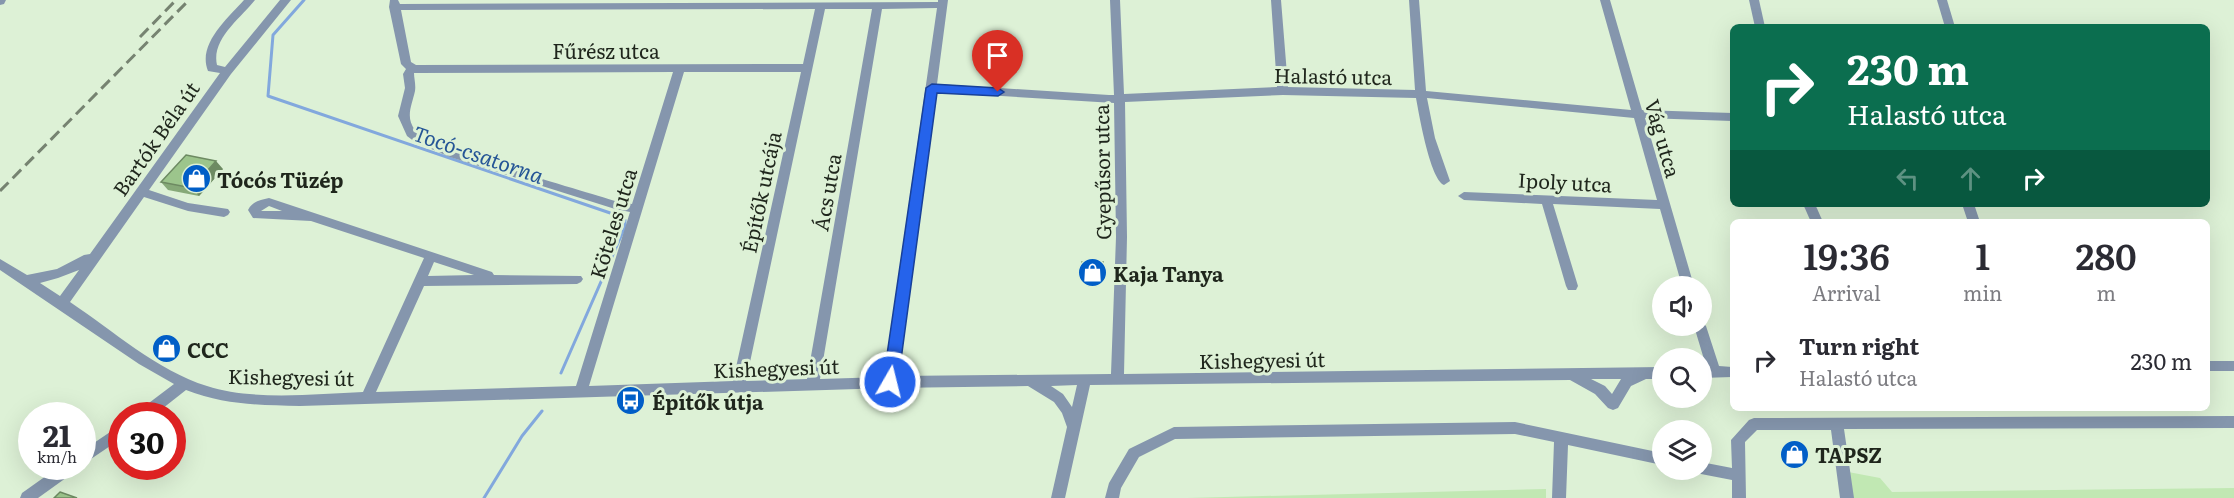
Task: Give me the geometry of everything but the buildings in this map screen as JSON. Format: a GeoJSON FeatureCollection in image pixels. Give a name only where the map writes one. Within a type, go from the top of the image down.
{"type":"FeatureCollection","features":[{"type":"Feature","properties":{"kind":"street"},"geometry":{"type":"LineString","coordinates":[[226,71],[212,68],[210,54],[222,32],[250,0]]}},
{"type":"Feature","properties":{"kind":"street","name":"Bartók Béla út"},"geometry":{"type":"LineString","coordinates":[[62,303],[226,71],[286,0]]}},
{"type":"Feature","properties":{"kind":"street","name":"Gyepűsor utca"},"geometry":{"type":"LineString","coordinates":[[1115,0],[1122,296],[1117,380]]}},
{"type":"Feature","properties":{"kind":"street"},"geometry":{"type":"LineString","coordinates":[[1276,0],[1283,91]]}},
{"type":"Feature","properties":{"kind":"street"},"geometry":{"type":"LineString","coordinates":[[1414,0],[1421,94],[1435,160],[1444,180]]}},
{"type":"Feature","properties":{"kind":"street","name":"Vág utca"},"geometry":{"type":"LineString","coordinates":[[1605,0],[1685,276]]}},
{"type":"Feature","properties":{"kind":"street"},"geometry":{"type":"LineString","coordinates":[[1754,0],[1759,24]]}},
{"type":"Feature","properties":{"kind":"street"},"geometry":{"type":"LineString","coordinates":[[1942,0],[1949,24]]}},
{"type":"Feature","properties":{"kind":"street"},"geometry":{"type":"LineString","coordinates":[[637,209],[615,205],[454,154],[419,139],[411,133],[403,116],[410,88],[409,66],[394,4],[821,6],[943,3],[890,382]]}},
{"type":"Feature","properties":{"kind":"street","name":"Ács utca"},"geometry":{"type":"LineString","coordinates":[[812,385],[878,5]]}},
{"type":"Feature","properties":{"kind":"street","name":"Építők utcája"},"geometry":{"type":"LineString","coordinates":[[738,387],[821,6]]}},
{"type":"Feature","properties":{"kind":"street","name":"Fűrész utca"},"geometry":{"type":"LineString","coordinates":[[409,66],[807,68]]}},
{"type":"Feature","properties":{"kind":"street","name":"Köteles utca"},"geometry":{"type":"LineString","coordinates":[[581,390],[680,68]]}},
{"type":"Feature","properties":{"kind":"street","name":"Halastó utca"},"geometry":{"type":"LineString","coordinates":[[932,88],[1109,99],[1283,91],[1421,94],[1637,114],[1730,117]]}},
{"type":"Feature","properties":{"kind":"street"},"geometry":{"type":"LineString","coordinates":[[142,192],[188,207],[224,213]]}},
{"type":"Feature","properties":{"kind":"street","name":"Ipoly utca"},"geometry":{"type":"LineString","coordinates":[[1464,196],[1663,205]]}},
{"type":"Feature","properties":{"kind":"street"},"geometry":{"type":"LineString","coordinates":[[1546,200],[1572,286]]}},
{"type":"Feature","properties":{"kind":"street"},"geometry":{"type":"LineString","coordinates":[[311,216],[498,278]]}},
{"type":"Feature","properties":{"kind":"street"},"geometry":{"type":"LineString","coordinates":[[26,280],[55,276],[72,270],[96,252]]}},
{"type":"Feature","properties":{"kind":"street"},"geometry":{"type":"LineString","coordinates":[[367,398],[431,256]]}},
{"type":"Feature","properties":{"kind":"street","name":"Kishegyesi út"},"geometry":{"type":"LineString","coordinates":[[0,264],[62,303],[162,373],[184,384],[222,396],[258,399],[367,398],[890,382],[1652,374]]}},
{"type":"Feature","properties":{"kind":"street"},"geometry":{"type":"LineString","coordinates":[[452,280],[462,266]]}},
{"type":"Feature","properties":{"kind":"street"},"geometry":{"type":"LineString","coordinates":[[419,281],[498,278],[577,279]]}},
{"type":"Feature","properties":{"kind":"street"},"geometry":{"type":"LineString","coordinates":[[2210,366],[2234,366]]}},
{"type":"Feature","properties":{"kind":"street"},"geometry":{"type":"LineString","coordinates":[[1712,372],[1730,372]]}},
{"type":"Feature","properties":{"kind":"street"},"geometry":{"type":"LineString","coordinates":[[1566,375],[1587,382],[1605,394],[1613,404],[1626,382],[1645,374]]}},
{"type":"Feature","properties":{"kind":"street"},"geometry":{"type":"LineString","coordinates":[[1058,498],[1085,380]]}},
{"type":"Feature","properties":{"kind":"street"},"geometry":{"type":"LineString","coordinates":[[1029,381],[1060,398],[1068,408],[1075,428]]}},
{"type":"Feature","properties":{"kind":"street"},"geometry":{"type":"LineString","coordinates":[[160,402],[184,384]]}},
{"type":"Feature","properties":{"kind":"street"},"geometry":{"type":"LineString","coordinates":[[1739,498],[1738,440],[1754,424],[2234,422]]}},
{"type":"Feature","properties":{"kind":"street"},"geometry":{"type":"LineString","coordinates":[[1837,424],[1846,498]]}},
{"type":"Feature","properties":{"kind":"street"},"geometry":{"type":"LineString","coordinates":[[1112,498],[1114,487],[1134,453],[1174,433],[1515,429],[1652,457]]}},
{"type":"Feature","properties":{"kind":"street"},"geometry":{"type":"LineString","coordinates":[[1558,498],[1562,438]]}},
{"type":"Feature","properties":{"kind":"street"},"geometry":{"type":"LineString","coordinates":[[1712,470],[1738,475]]}},
{"type":"Feature","properties":{"kind":"street"},"geometry":{"type":"LineString","coordinates":[[27,498],[52,480]]}},
{"type":"Feature","properties":{"kind":"green space"},"geometry":{"type":"Polygon","coordinates":[[[1843,471],[1880,478],[1892,492],[2234,488],[2234,498],[1847,498],[1843,471]]]}},
{"type":"Feature","properties":{"kind":"green space"},"geometry":{"type":"Polygon","coordinates":[[[1546,489],[1546,498],[1187,498],[1546,489]]]}},
{"type":"Feature","properties":{"kind":"waterway","name":"Tocó-csatorna"},"geometry":{"type":"LineString","coordinates":[[304,0],[273,35],[268,96],[619,216],[625,220],[625,227],[561,373]]}},
{"type":"Feature","properties":{"kind":"waterway"},"geometry":{"type":"LineString","coordinates":[[484,498],[522,436],[542,411]]}},
{"type":"Feature","properties":{"kind":"railway"},"geometry":{"type":"LineString","coordinates":[[140,37],[176,0]]}},
{"type":"Feature","properties":{"kind":"railway"},"geometry":{"type":"LineString","coordinates":[[0,191],[189,0]]}},
{"type":"Feature","properties":{"kind":"place","name":"Tócós Tüzép"},"geometry":{"type":"Point","coordinates":[196,179]}},
{"type":"Feature","properties":{"kind":"place","name":"Kaja Tanya"},"geometry":{"type":"Point","coordinates":[1092,273]}},
{"type":"Feature","properties":{"kind":"place","name":"CCC"},"geometry":{"type":"Point","coordinates":[166,349]}},
{"type":"Feature","properties":{"kind":"place","name":"Építők útja"},"geometry":{"type":"Point","coordinates":[631,401]}},
{"type":"Feature","properties":{"kind":"place","name":"TAPSZ"},"geometry":{"type":"Point","coordinates":[1794,454]}},
{"type":"Feature","properties":{"kind":"route"},"geometry":{"type":"LineString","coordinates":[[890,382],[932,88],[998,92]]}}]}
